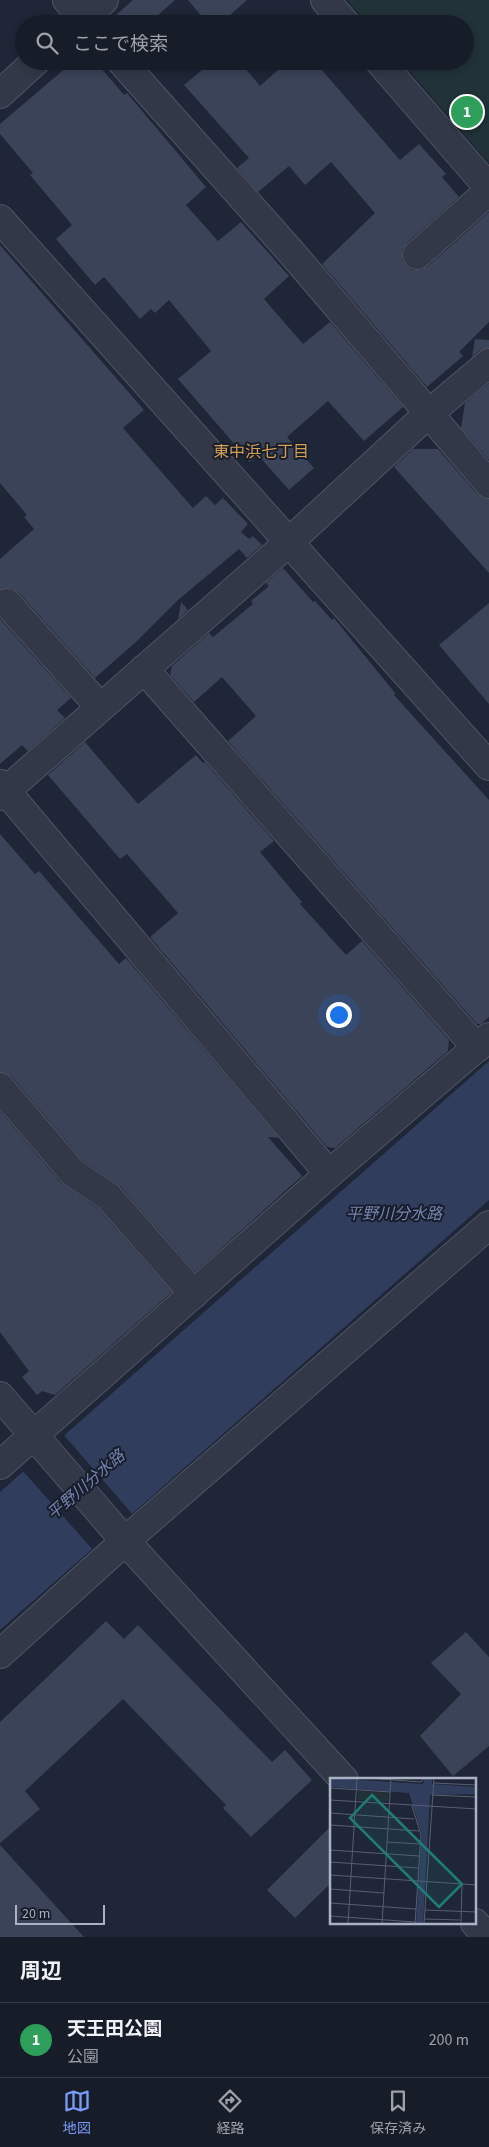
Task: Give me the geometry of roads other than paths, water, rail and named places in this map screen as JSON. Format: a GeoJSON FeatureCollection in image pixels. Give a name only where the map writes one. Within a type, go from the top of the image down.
{"type":"FeatureCollection","features":[{"type":"Feature","properties":{"kind":"street"},"geometry":{"type":"LineString","coordinates":[[80,15],[104,0]]}},
{"type":"Feature","properties":{"kind":"street"},"geometry":{"type":"LineString","coordinates":[[325,0],[338,15]]}},
{"type":"Feature","properties":{"kind":"street"},"geometry":{"type":"LineString","coordinates":[[0,94],[26,70]]}},
{"type":"Feature","properties":{"kind":"street"},"geometry":{"type":"LineString","coordinates":[[129,70],[291,252],[489,484]]}},
{"type":"Feature","properties":{"kind":"street"},"geometry":{"type":"LineString","coordinates":[[386,70],[489,190],[417,255]]}},
{"type":"Feature","properties":{"kind":"street"},"geometry":{"type":"LineString","coordinates":[[0,219],[489,766]]}},
{"type":"Feature","properties":{"kind":"street"},"geometry":{"type":"LineString","coordinates":[[330,1174],[2,790],[288,543],[428,414],[489,362]]}},
{"type":"Feature","properties":{"kind":"street"},"geometry":{"type":"LineString","coordinates":[[7,603],[100,707]]}},
{"type":"Feature","properties":{"kind":"street"},"geometry":{"type":"LineString","coordinates":[[0,1465],[39,1441],[194,1294],[483,1042],[144,669]]}},
{"type":"Feature","properties":{"kind":"street"},"geometry":{"type":"LineString","coordinates":[[0,1088],[73,1173],[108,1196],[194,1294]]}},
{"type":"Feature","properties":{"kind":"street"},"geometry":{"type":"LineString","coordinates":[[0,1654],[122,1537],[195,1480],[489,1225]]}},
{"type":"Feature","properties":{"kind":"street"},"geometry":{"type":"LineString","coordinates":[[0,1396],[122,1537],[342,1778]]}},
{"type":"Feature","properties":{"kind":"street"},"geometry":{"type":"LineString","coordinates":[[476,1922],[489,1911]]}},
{"type":"Feature","properties":{"kind":"street"},"geometry":{"type":"LineString","coordinates":[[476,1924],[487,1937]]}},
{"type":"Feature","properties":{"kind":"water","name":"平野川分水路"},"geometry":{"type":"Polygon","coordinates":[[[489,1061],[489,1200],[0,1630],[0,1492],[489,1061]]]}},
{"type":"Feature","properties":{"kind":"place","name":"天王田公園"},"geometry":{"type":"Point","coordinates":[467,112]}},
{"type":"Feature","properties":{"kind":"district","name":"東中浜七丁目"},"geometry":{"type":"Point","coordinates":[261,452]}}]}
